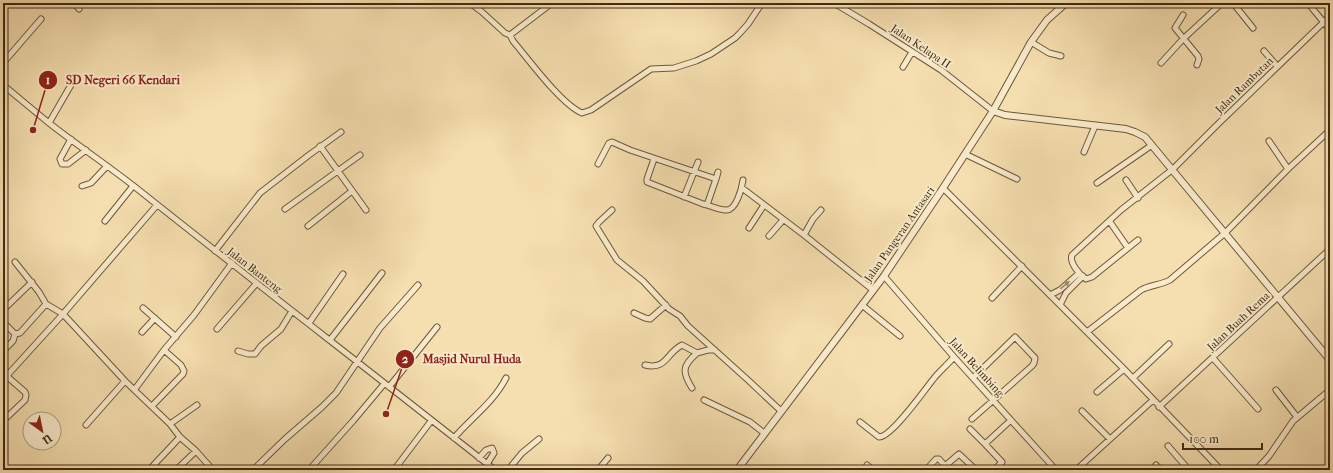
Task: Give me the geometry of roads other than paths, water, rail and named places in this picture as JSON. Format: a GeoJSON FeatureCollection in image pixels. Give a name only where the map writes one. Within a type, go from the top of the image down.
{"type":"FeatureCollection","features":[{"type":"Feature","properties":{"kind":"street"},"geometry":{"type":"LineString","coordinates":[[74,3],[79,9]]}},
{"type":"Feature","properties":{"kind":"street"},"geometry":{"type":"LineString","coordinates":[[470,3],[510,35],[513,41],[562,98],[572,107],[585,113],[650,69],[674,68],[696,61],[711,54],[740,33],[762,3]]}},
{"type":"Feature","properties":{"kind":"street"},"geometry":{"type":"LineString","coordinates":[[510,35],[552,3]]}},
{"type":"Feature","properties":{"kind":"street","name":"Jalan Kelapa II"},"geometry":{"type":"LineString","coordinates":[[834,3],[941,70],[993,112]]}},
{"type":"Feature","properties":{"kind":"street"},"geometry":{"type":"LineString","coordinates":[[1161,63],[1222,3]]}},
{"type":"Feature","properties":{"kind":"street"},"geometry":{"type":"LineString","coordinates":[[1233,3],[1253,28]]}},
{"type":"Feature","properties":{"kind":"street"},"geometry":{"type":"LineString","coordinates":[[1308,3],[1330,30]]}},
{"type":"Feature","properties":{"kind":"street","name":"Jalan Pangeran Antasari"},"geometry":{"type":"LineString","coordinates":[[737,470],[884,276],[993,112],[1031,42],[1042,26],[1062,4]]}},
{"type":"Feature","properties":{"kind":"street"},"geometry":{"type":"LineString","coordinates":[[1182,15],[1175,28],[1198,56],[1199,59],[1197,65]]}},
{"type":"Feature","properties":{"kind":"street","name":"Jalan Rambutan"},"geometry":{"type":"LineString","coordinates":[[1081,275],[1070,257],[1110,222],[1121,210],[1173,169],[1330,16]]}},
{"type":"Feature","properties":{"kind":"street"},"geometry":{"type":"LineString","coordinates":[[3,63],[41,19]]}},
{"type":"Feature","properties":{"kind":"street"},"geometry":{"type":"LineString","coordinates":[[1031,42],[1049,53],[1061,56]]}},
{"type":"Feature","properties":{"kind":"street"},"geometry":{"type":"LineString","coordinates":[[1264,51],[1278,66]]}},
{"type":"Feature","properties":{"kind":"street"},"geometry":{"type":"LineString","coordinates":[[903,67],[912,52]]}},
{"type":"Feature","properties":{"kind":"street"},"geometry":{"type":"LineString","coordinates":[[49,123],[75,78]]}},
{"type":"Feature","properties":{"kind":"street","name":"Jalan Banteng"},"geometry":{"type":"LineString","coordinates":[[3,86],[49,123],[134,186],[232,263],[256,284],[309,323],[490,468]]}},
{"type":"Feature","properties":{"kind":"street"},"geometry":{"type":"LineString","coordinates":[[993,112],[1005,115],[1120,128],[1142,134],[1173,169],[1330,360]]}},
{"type":"Feature","properties":{"kind":"street"},"geometry":{"type":"LineString","coordinates":[[1084,152],[1095,126]]}},
{"type":"Feature","properties":{"kind":"street"},"geometry":{"type":"LineString","coordinates":[[1087,332],[1141,290],[1146,287],[1165,283],[1170,280],[1225,233],[1288,169],[1330,130]]}},
{"type":"Feature","properties":{"kind":"street"},"geometry":{"type":"LineString","coordinates":[[215,251],[260,193],[320,146],[341,132]]}},
{"type":"Feature","properties":{"kind":"street"},"geometry":{"type":"LineString","coordinates":[[71,139],[60,159],[62,164],[66,165],[70,163],[86,150]]}},
{"type":"Feature","properties":{"kind":"street"},"geometry":{"type":"LineString","coordinates":[[1269,141],[1288,169]]}},
{"type":"Feature","properties":{"kind":"street"},"geometry":{"type":"LineString","coordinates":[[598,164],[610,142],[654,159],[716,179]]}},
{"type":"Feature","properties":{"kind":"street"},"geometry":{"type":"LineString","coordinates":[[1097,183],[1152,145]]}},
{"type":"Feature","properties":{"kind":"street"},"geometry":{"type":"LineString","coordinates":[[320,146],[366,210]]}},
{"type":"Feature","properties":{"kind":"street"},"geometry":{"type":"LineString","coordinates":[[965,154],[1017,179]]}},
{"type":"Feature","properties":{"kind":"street"},"geometry":{"type":"LineString","coordinates":[[285,208],[360,155]]}},
{"type":"Feature","properties":{"kind":"street"},"geometry":{"type":"LineString","coordinates":[[654,159],[647,182],[707,205],[729,210],[734,206],[742,188],[743,180]]}},
{"type":"Feature","properties":{"kind":"street"},"geometry":{"type":"LineString","coordinates":[[684,197],[698,162]]}},
{"type":"Feature","properties":{"kind":"street"},"geometry":{"type":"LineString","coordinates":[[82,186],[91,183],[107,166]]}},
{"type":"Feature","properties":{"kind":"street"},"geometry":{"type":"LineString","coordinates":[[707,205],[718,172]]}},
{"type":"Feature","properties":{"kind":"street"},"geometry":{"type":"LineString","coordinates":[[1126,180],[1138,198]]}},
{"type":"Feature","properties":{"kind":"street"},"geometry":{"type":"LineString","coordinates":[[105,221],[134,186]]}},
{"type":"Feature","properties":{"kind":"street"},"geometry":{"type":"LineString","coordinates":[[742,188],[873,290]]}},
{"type":"Feature","properties":{"kind":"street"},"geometry":{"type":"LineString","coordinates":[[943,188],[1133,378],[1159,407],[1221,470]]}},
{"type":"Feature","properties":{"kind":"street"},"geometry":{"type":"LineString","coordinates":[[308,226],[352,191]]}},
{"type":"Feature","properties":{"kind":"street"},"geometry":{"type":"LineString","coordinates":[[3,421],[25,400],[26,395],[22,389],[4,377],[63,314],[157,205]]}},
{"type":"Feature","properties":{"kind":"street"},"geometry":{"type":"LineString","coordinates":[[749,228],[764,205]]}},
{"type":"Feature","properties":{"kind":"street"},"geometry":{"type":"LineString","coordinates":[[612,210],[598,222],[596,227],[618,260],[643,281],[666,305],[680,316],[688,326],[781,411]]}},
{"type":"Feature","properties":{"kind":"street"},"geometry":{"type":"LineString","coordinates":[[804,235],[813,219],[821,210]]}},
{"type":"Feature","properties":{"kind":"street"},"geometry":{"type":"LineString","coordinates":[[768,236],[783,220]]}},
{"type":"Feature","properties":{"kind":"street"},"geometry":{"type":"LineString","coordinates":[[1110,222],[1128,248]]}},
{"type":"Feature","properties":{"kind":"street"},"geometry":{"type":"LineString","coordinates":[[1081,275],[1086,279],[1092,277],[1138,240]]}},
{"type":"Feature","properties":{"kind":"street","name":"Jalan Buah Rema"},"geometry":{"type":"LineString","coordinates":[[1159,407],[1330,249]]}},
{"type":"Feature","properties":{"kind":"street"},"geometry":{"type":"LineString","coordinates":[[15,262],[32,282],[46,304],[63,314],[125,381],[170,424],[180,437],[196,451],[213,470]]}},
{"type":"Feature","properties":{"kind":"street"},"geometry":{"type":"LineString","coordinates":[[135,390],[164,350],[176,337],[232,263]]}},
{"type":"Feature","properties":{"kind":"street"},"geometry":{"type":"LineString","coordinates":[[992,298],[1022,266]]}},
{"type":"Feature","properties":{"kind":"street"},"geometry":{"type":"LineString","coordinates":[[330,340],[382,272]]}},
{"type":"Feature","properties":{"kind":"street"},"geometry":{"type":"LineString","coordinates":[[309,323],[343,274]]}},
{"type":"Feature","properties":{"kind":"street"},"geometry":{"type":"LineString","coordinates":[[1050,295],[1060,290],[1081,275]]}},
{"type":"Feature","properties":{"kind":"street"},"geometry":{"type":"LineString","coordinates":[[1060,305],[1066,293],[1081,275]]}},
{"type":"Feature","properties":{"kind":"street","name":"Jalan Belimbing"},"geometry":{"type":"LineString","coordinates":[[884,276],[954,357],[1056,470]]}},
{"type":"Feature","properties":{"kind":"street"},"geometry":{"type":"LineString","coordinates":[[3,310],[32,282]]}},
{"type":"Feature","properties":{"kind":"street"},"geometry":{"type":"LineString","coordinates":[[217,329],[256,284]]}},
{"type":"Feature","properties":{"kind":"street"},"geometry":{"type":"LineString","coordinates":[[253,470],[327,402],[344,382],[380,328],[418,284]]}},
{"type":"Feature","properties":{"kind":"street"},"geometry":{"type":"LineString","coordinates":[[15,334],[20,333],[46,304]]}},
{"type":"Feature","properties":{"kind":"street"},"geometry":{"type":"LineString","coordinates":[[634,313],[650,319],[666,305]]}},
{"type":"Feature","properties":{"kind":"street"},"geometry":{"type":"LineString","coordinates":[[862,305],[900,336]]}},
{"type":"Feature","properties":{"kind":"street"},"geometry":{"type":"LineString","coordinates":[[143,308],[176,337]]}},
{"type":"Feature","properties":{"kind":"street"},"geometry":{"type":"LineString","coordinates":[[238,351],[248,354],[255,354],[281,329],[292,311]]}},
{"type":"Feature","properties":{"kind":"street"},"geometry":{"type":"LineString","coordinates":[[142,332],[155,318]]}},
{"type":"Feature","properties":{"kind":"street"},"geometry":{"type":"LineString","coordinates":[[3,322],[15,334]]}},
{"type":"Feature","properties":{"kind":"street"},"geometry":{"type":"LineString","coordinates":[[310,470],[437,327]]}},
{"type":"Feature","properties":{"kind":"street"},"geometry":{"type":"LineString","coordinates":[[4,350],[13,341],[15,334]]}},
{"type":"Feature","properties":{"kind":"street"},"geometry":{"type":"LineString","coordinates":[[972,419],[1032,366],[1035,361],[1034,357],[1016,337],[1014,337],[974,378]]}},
{"type":"Feature","properties":{"kind":"street"},"geometry":{"type":"LineString","coordinates":[[1133,378],[1169,344]]}},
{"type":"Feature","properties":{"kind":"street"},"geometry":{"type":"LineString","coordinates":[[645,364],[653,366],[658,365],[682,345],[697,353]]}},
{"type":"Feature","properties":{"kind":"street"},"geometry":{"type":"LineString","coordinates":[[152,406],[183,374],[184,371],[181,365],[164,350]]}},
{"type":"Feature","properties":{"kind":"street"},"geometry":{"type":"LineString","coordinates":[[692,388],[686,379],[684,371],[690,359],[697,353],[715,350]]}},
{"type":"Feature","properties":{"kind":"street"},"geometry":{"type":"LineString","coordinates":[[860,422],[879,437],[885,435],[902,419],[935,377],[954,357]]}},
{"type":"Feature","properties":{"kind":"street"},"geometry":{"type":"LineString","coordinates":[[1213,358],[1258,409]]}},
{"type":"Feature","properties":{"kind":"street"},"geometry":{"type":"LineString","coordinates":[[1096,392],[1124,369]]}},
{"type":"Feature","properties":{"kind":"street"},"geometry":{"type":"LineString","coordinates":[[454,438],[490,401],[502,387],[506,378]]}},
{"type":"Feature","properties":{"kind":"street"},"geometry":{"type":"LineString","coordinates":[[86,425],[125,381]]}},
{"type":"Feature","properties":{"kind":"street"},"geometry":{"type":"LineString","coordinates":[[1276,390],[1297,417]]}},
{"type":"Feature","properties":{"kind":"street"},"geometry":{"type":"LineString","coordinates":[[1256,470],[1269,456],[1297,417],[1330,390]]}},
{"type":"Feature","properties":{"kind":"street"},"geometry":{"type":"LineString","coordinates":[[704,400],[750,422],[764,433]]}},
{"type":"Feature","properties":{"kind":"street"},"geometry":{"type":"LineString","coordinates":[[1076,470],[1153,400]]}},
{"type":"Feature","properties":{"kind":"street"},"geometry":{"type":"LineString","coordinates":[[170,424],[197,405]]}},
{"type":"Feature","properties":{"kind":"street"},"geometry":{"type":"LineString","coordinates":[[1082,411],[1110,439]]}},
{"type":"Feature","properties":{"kind":"street"},"geometry":{"type":"LineString","coordinates":[[985,444],[1011,420]]}},
{"type":"Feature","properties":{"kind":"street"},"geometry":{"type":"LineString","coordinates":[[394,470],[431,421]]}},
{"type":"Feature","properties":{"kind":"street"},"geometry":{"type":"LineString","coordinates":[[970,429],[1002,462],[994,470]]}},
{"type":"Feature","properties":{"kind":"street"},"geometry":{"type":"LineString","coordinates":[[149,470],[180,437]]}},
{"type":"Feature","properties":{"kind":"street"},"geometry":{"type":"LineString","coordinates":[[508,470],[522,453],[539,439]]}},
{"type":"Feature","properties":{"kind":"street"},"geometry":{"type":"LineString","coordinates":[[1168,446],[1189,470]]}},
{"type":"Feature","properties":{"kind":"street"},"geometry":{"type":"LineString","coordinates":[[479,458],[486,450],[492,448],[494,453],[490,468]]}},
{"type":"Feature","properties":{"kind":"street"},"geometry":{"type":"LineString","coordinates":[[176,470],[196,451]]}},
{"type":"Feature","properties":{"kind":"street"},"geometry":{"type":"LineString","coordinates":[[926,470],[938,459],[947,468],[957,452],[976,470]]}},
{"type":"Feature","properties":{"kind":"street"},"geometry":{"type":"LineString","coordinates":[[598,470],[608,458]]}},
{"type":"Feature","properties":{"kind":"street"},"geometry":{"type":"LineString","coordinates":[[867,465],[874,470]]}},
{"type":"Feature","properties":{"kind":"street"},"geometry":{"type":"LineString","coordinates":[[1156,465],[1161,470]]}},
{"type":"Feature","properties":{"kind":"place","name":"SD Negeri 66 Kendari"},"geometry":{"type":"Point","coordinates":[33,130]}},
{"type":"Feature","properties":{"kind":"place","name":"Masjid Nurul Huda"},"geometry":{"type":"Point","coordinates":[386,414]}}]}
